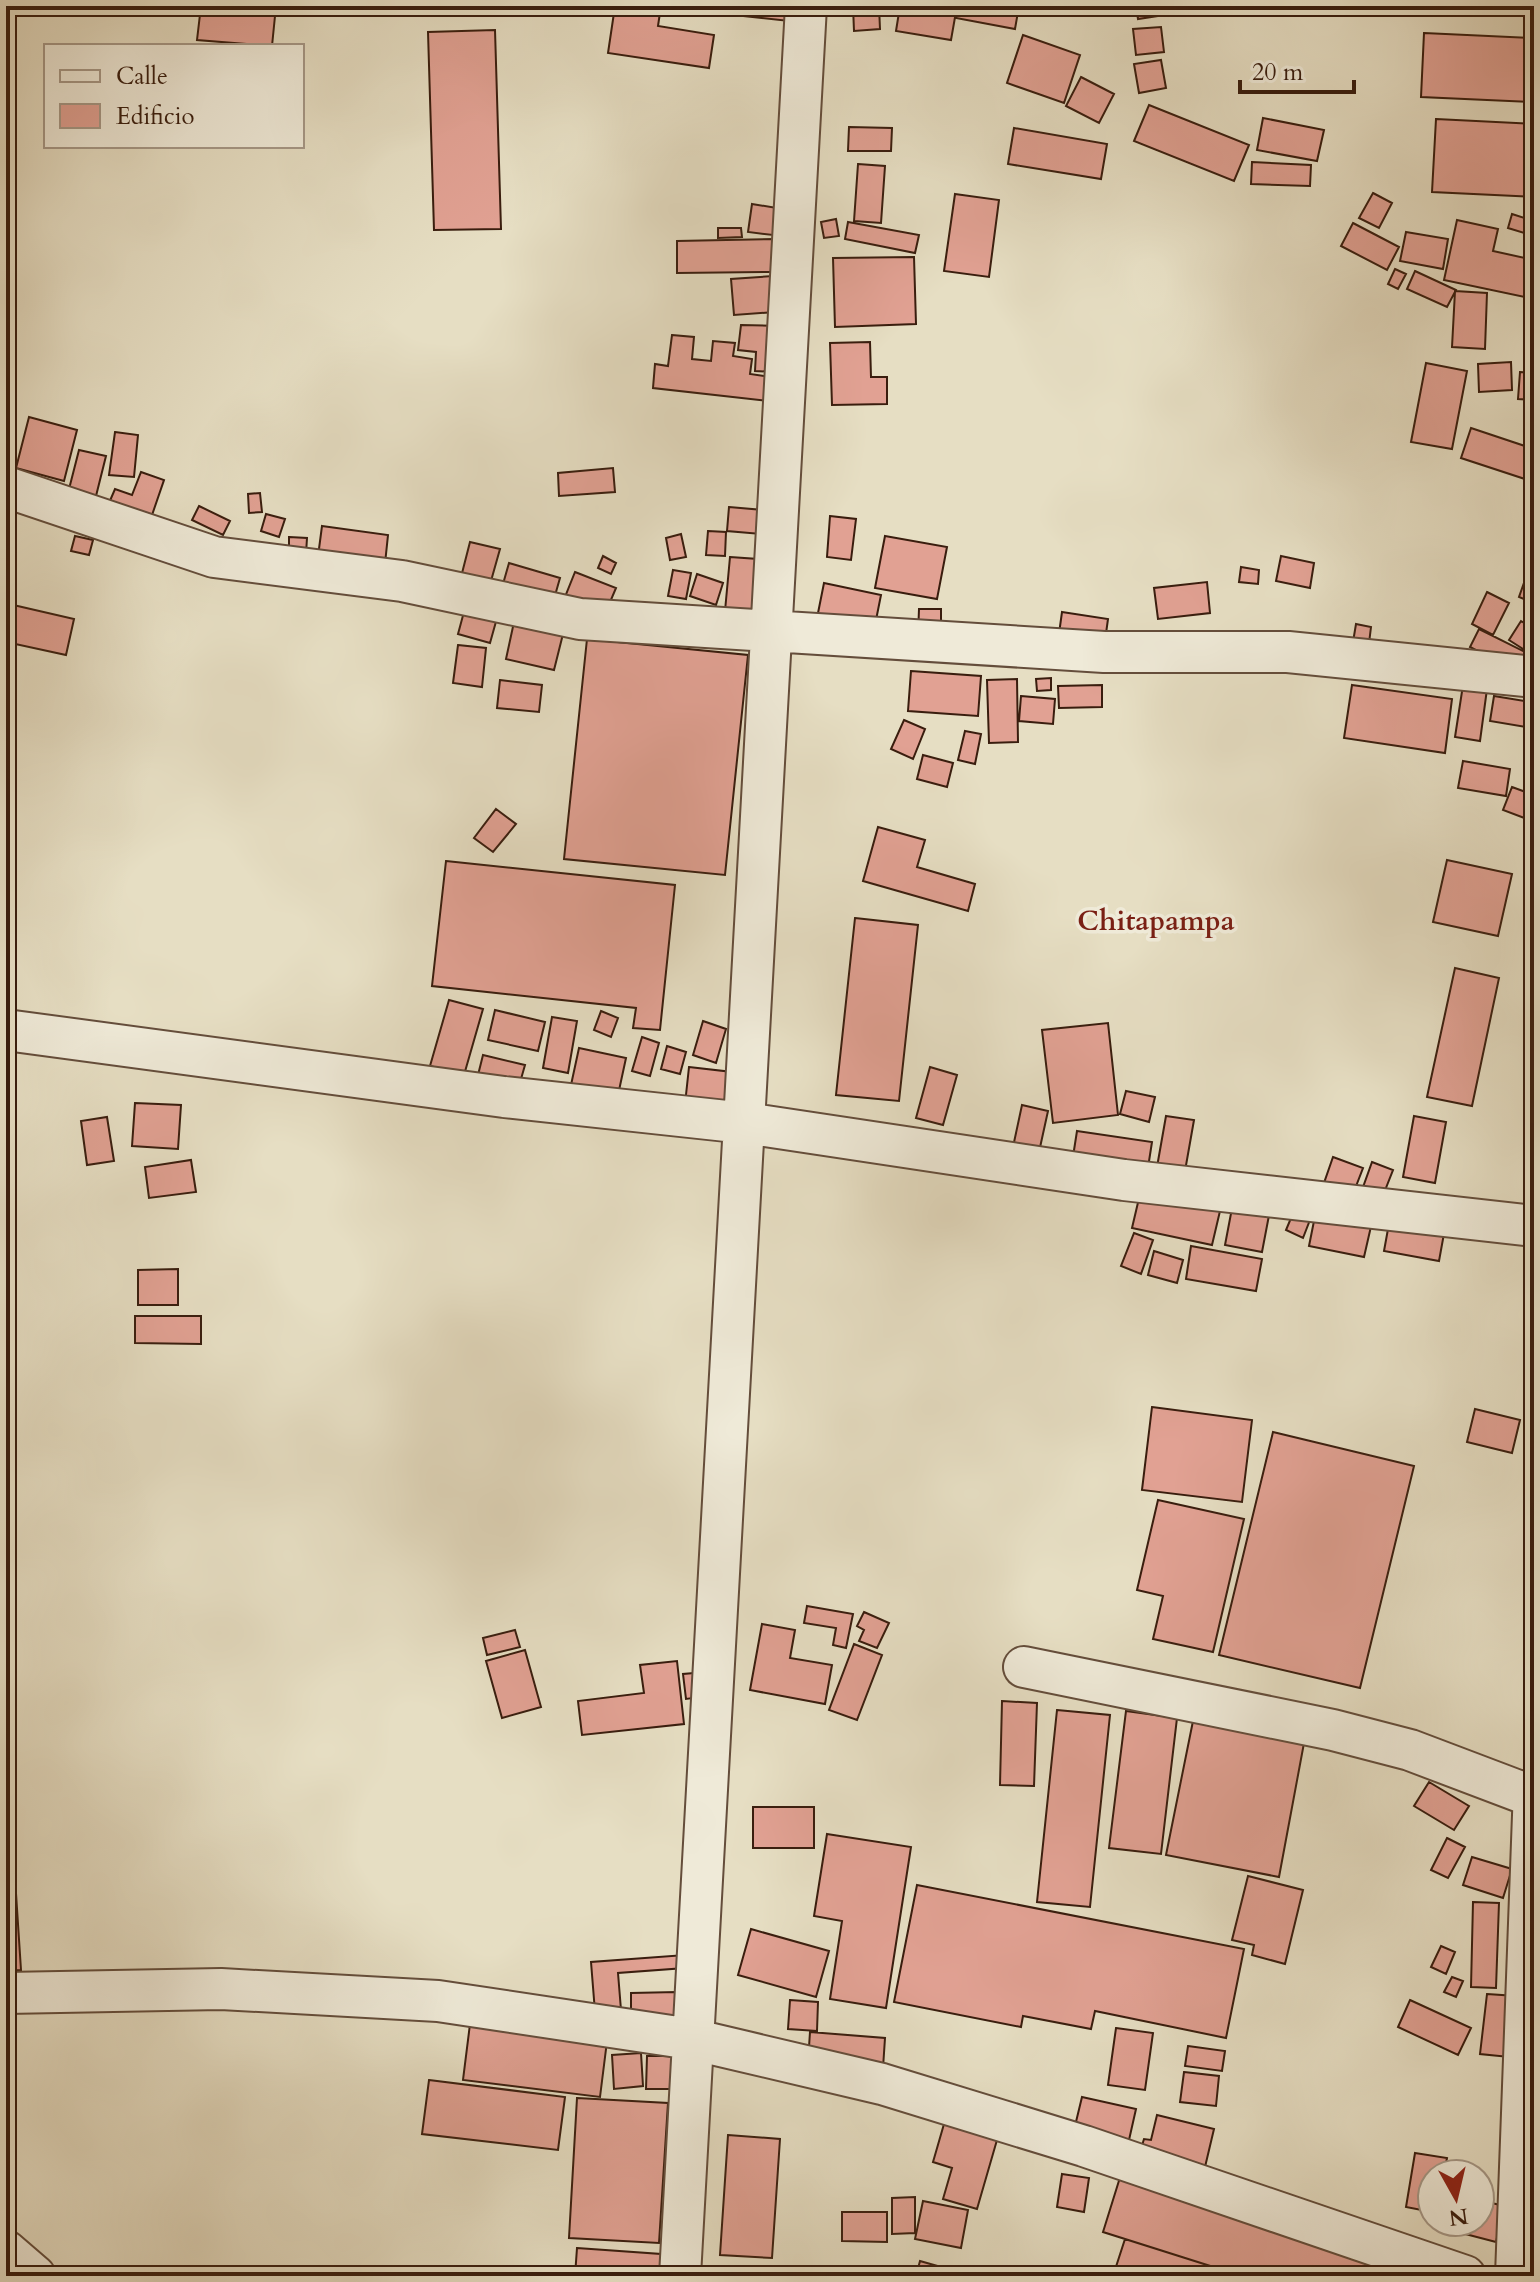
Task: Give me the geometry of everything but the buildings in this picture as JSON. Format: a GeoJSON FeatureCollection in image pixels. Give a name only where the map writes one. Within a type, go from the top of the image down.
{"type":"FeatureCollection","features":[{"type":"Feature","properties":{"kind":"street"},"geometry":{"type":"LineString","coordinates":[[680,2276],[806,6]]}},
{"type":"Feature","properties":{"kind":"street"},"geometry":{"type":"LineString","coordinates":[[6,487],[214,557],[402,581],[580,619],[1104,652],[1288,652],[1534,677]]}},
{"type":"Feature","properties":{"kind":"street"},"geometry":{"type":"LineString","coordinates":[[6,1030],[504,1097],[745,1123],[1124,1180],[1534,1226]]}},
{"type":"Feature","properties":{"kind":"street"},"geometry":{"type":"LineString","coordinates":[[1024,1667],[1333,1730],[1410,1750],[1534,1797]]}},
{"type":"Feature","properties":{"kind":"street"},"geometry":{"type":"LineString","coordinates":[[1516,2276],[1534,1788]]}},
{"type":"Feature","properties":{"kind":"street"},"geometry":{"type":"LineString","coordinates":[[6,1993],[221,1989],[438,2001],[691,2039],[896,2088],[1084,2146],[1465,2276]]}},
{"type":"Feature","properties":{"kind":"street"},"geometry":{"type":"LineString","coordinates":[[6,2251],[35,2276]]}},
{"type":"Feature","properties":{"kind":"district","name":"Chitapampa"},"geometry":{"type":"Point","coordinates":[1156,921]}}]}
